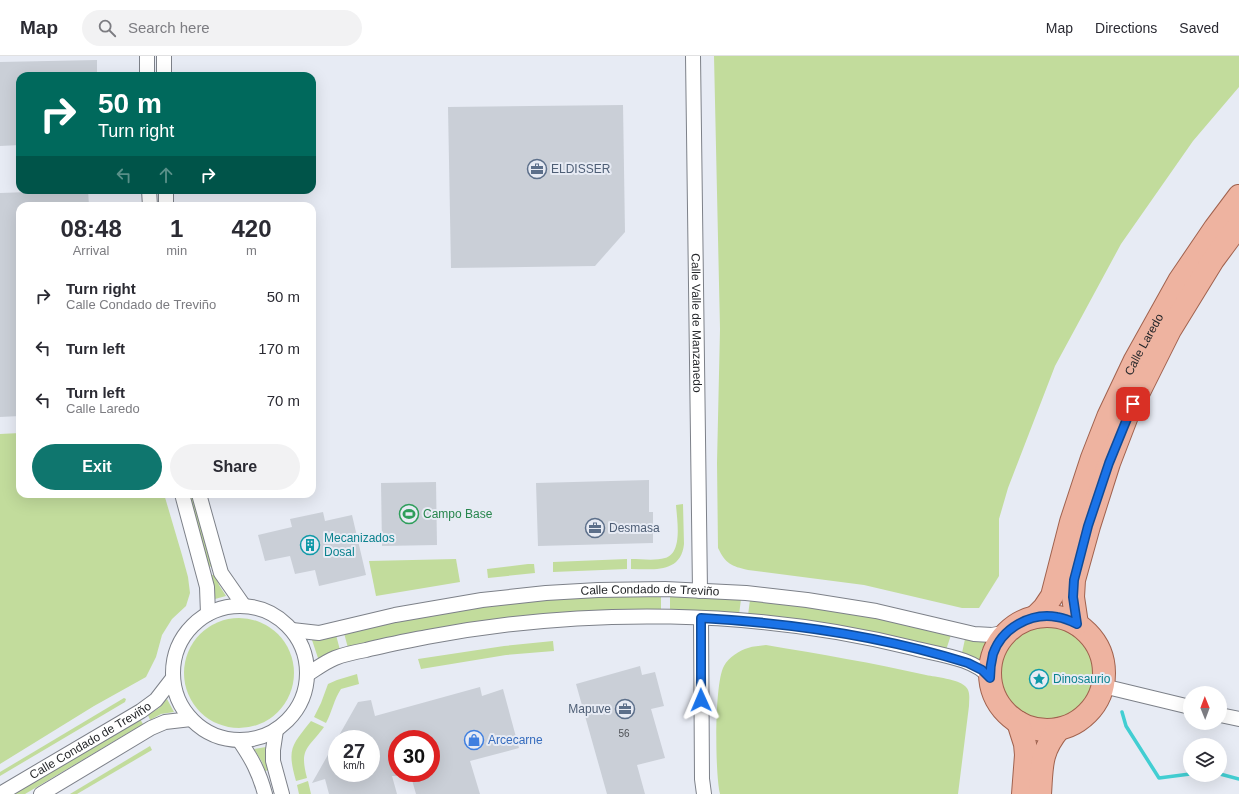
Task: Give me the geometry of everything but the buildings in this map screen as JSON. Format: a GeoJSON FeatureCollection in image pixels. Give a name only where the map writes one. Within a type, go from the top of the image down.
{"type":"FeatureCollection","features":[{"type":"Feature","properties":{"kind":"main road","name":"Calle Laredo"},"geometry":{"type":"LineString","coordinates":[[1035,617],[1044,608],[1052,596],[1071,522],[1092,458],[1108,417],[1135,360],[1179,281],[1239,196]]}},
{"type":"Feature","properties":{"kind":"main road","name":"Calle Laredo"},"geometry":{"type":"LineString","coordinates":[[1077,624],[1073,597],[1074,580],[1088,526],[1109,463],[1127,416],[1170,330],[1213,260],[1239,226]]}},
{"type":"Feature","properties":{"kind":"main road"},"geometry":{"type":"LineString","coordinates":[[1035,617],[1057,617],[1077,624],[1090,636],[1100,651],[1104,668],[1103,686],[1098,698],[1087,713],[1071,724],[1058,728],[1048,730],[1038,729],[1018,722],[1007,714],[999,703],[993,691],[990,678],[994,653],[1000,641],[1020,622],[1035,617]]}},
{"type":"Feature","properties":{"kind":"main road"},"geometry":{"type":"LineString","coordinates":[[1018,722],[1025,744],[1026,755],[1023,794]]}},
{"type":"Feature","properties":{"kind":"main road"},"geometry":{"type":"LineString","coordinates":[[1040,794],[1045,748],[1058,728]]}},
{"type":"Feature","properties":{"kind":"street"},"geometry":{"type":"LineString","coordinates":[[147,56],[147,72]]}},
{"type":"Feature","properties":{"kind":"street"},"geometry":{"type":"LineString","coordinates":[[164,56],[164,72]]}},
{"type":"Feature","properties":{"kind":"street","name":"Calle Valle de Manzanedo"},"geometry":{"type":"LineString","coordinates":[[693,56],[700,591]]}},
{"type":"Feature","properties":{"kind":"street"},"geometry":{"type":"LineString","coordinates":[[183,498],[207,587],[208,614]]}},
{"type":"Feature","properties":{"kind":"street"},"geometry":{"type":"LineString","coordinates":[[200,498],[221,573],[244,606]]}},
{"type":"Feature","properties":{"kind":"street","name":"Calle Condado de Treviño"},"geometry":{"type":"LineString","coordinates":[[292,630],[319,633],[374,619],[428,608],[482,600],[546,593],[621,590],[700,591],[753,594],[854,607],[974,634],[992,635],[1008,632]]}},
{"type":"Feature","properties":{"kind":"street"},"geometry":{"type":"LineString","coordinates":[[244,606],[262,609],[278,617],[292,630],[301,643],[306,658],[308,674],[305,693],[299,706],[290,717],[276,730],[252,739],[239,740],[228,739],[208,732],[191,719],[182,707],[176,693],[173,678],[174,660],[180,643],[193,625],[208,614],[225,607],[244,606]]}},
{"type":"Feature","properties":{"kind":"street","name":"Calle Condado de Treviño"},"geometry":{"type":"LineString","coordinates":[[308,674],[336,658],[391,644],[456,632],[541,622],[599,618],[667,617],[701,618],[799,627],[873,639],[968,663],[982,670],[990,678]]}},
{"type":"Feature","properties":{"kind":"street"},"geometry":{"type":"LineString","coordinates":[[701,618],[702,769],[704,794]]}},
{"type":"Feature","properties":{"kind":"street","name":"Calle Condado de Treviño"},"geometry":{"type":"LineString","coordinates":[[0,794],[141,711],[156,700],[173,678]]}},
{"type":"Feature","properties":{"kind":"street"},"geometry":{"type":"LineString","coordinates":[[1103,686],[1183,705]]}},
{"type":"Feature","properties":{"kind":"street"},"geometry":{"type":"LineString","coordinates":[[1227,716],[1239,719]]}},
{"type":"Feature","properties":{"kind":"street","name":"Calle Condado de Treviño"},"geometry":{"type":"LineString","coordinates":[[41,794],[151,728],[166,722],[191,719]]}},
{"type":"Feature","properties":{"kind":"street"},"geometry":{"type":"LineString","coordinates":[[276,730],[273,761],[282,794]]}},
{"type":"Feature","properties":{"kind":"street"},"geometry":{"type":"LineString","coordinates":[[239,740],[254,763],[265,794]]}},
{"type":"Feature","properties":{"kind":"green space"},"geometry":{"type":"Polygon","coordinates":[[[714,56],[1239,56],[1239,87],[1193,141],[1121,244],[1055,366],[1008,488],[999,519],[999,576],[979,608],[962,608],[864,585],[748,570],[730,564],[718,548],[717,463],[720,329],[714,56]]]}},
{"type":"Feature","properties":{"kind":"green space"},"geometry":{"type":"Polygon","coordinates":[[[16,433],[16,498],[165,498],[188,577],[190,593],[186,606],[172,619],[162,635],[156,657],[146,677],[94,706],[0,764],[0,434],[16,433]]]}},
{"type":"Feature","properties":{"kind":"green space"},"geometry":{"type":"Polygon","coordinates":[[[189,498],[193,498],[212,566],[209,567],[189,498]]]}},
{"type":"Feature","properties":{"kind":"green space"},"geometry":{"type":"Polygon","coordinates":[[[683,504],[684,544],[682,554],[677,561],[664,568],[631,569],[631,559],[648,560],[665,558],[671,555],[677,543],[678,535],[676,505],[683,504]]]}},
{"type":"Feature","properties":{"kind":"green space"},"geometry":{"type":"Polygon","coordinates":[[[456,559],[460,582],[376,596],[369,561],[456,559]]]}},
{"type":"Feature","properties":{"kind":"green space"},"geometry":{"type":"Polygon","coordinates":[[[627,559],[627,569],[553,572],[553,562],[627,559]]]}},
{"type":"Feature","properties":{"kind":"green space"},"geometry":{"type":"Polygon","coordinates":[[[534,564],[535,573],[488,578],[487,569],[534,564]]]}},
{"type":"Feature","properties":{"kind":"green space"},"geometry":{"type":"Polygon","coordinates":[[[211,575],[215,575],[226,596],[215,599],[211,575]]]}},
{"type":"Feature","properties":{"kind":"green space"},"geometry":{"type":"Polygon","coordinates":[[[661,595],[661,611],[348,648],[344,633],[425,616],[508,603],[575,597],[661,595]]]}},
{"type":"Feature","properties":{"kind":"green space"},"geometry":{"type":"Polygon","coordinates":[[[670,596],[741,599],[739,615],[670,611],[670,596]]]}},
{"type":"Feature","properties":{"kind":"green space"},"geometry":{"type":"Polygon","coordinates":[[[750,600],[817,608],[875,618],[951,635],[946,650],[748,615],[750,600]]]}},
{"type":"Feature","properties":{"kind":"green space"},"geometry":{"type":"Polygon","coordinates":[[[239,618],[260,622],[270,627],[278,634],[285,642],[290,652],[294,673],[290,694],[285,704],[278,712],[270,719],[260,724],[239,728],[218,724],[208,719],[200,712],[193,704],[188,694],[184,673],[188,652],[193,642],[200,634],[208,627],[218,622],[239,618]]]}},
{"type":"Feature","properties":{"kind":"green space"},"geometry":{"type":"Polygon","coordinates":[[[1048,626],[1066,630],[1081,640],[1091,655],[1095,673],[1091,691],[1081,706],[1066,716],[1048,720],[1030,716],[1015,706],[1005,691],[1001,673],[1005,655],[1015,640],[1030,630],[1048,626]]]}},
{"type":"Feature","properties":{"kind":"green space"},"geometry":{"type":"Polygon","coordinates":[[[336,635],[340,650],[319,661],[312,640],[336,635]]]}},
{"type":"Feature","properties":{"kind":"green space"},"geometry":{"type":"Polygon","coordinates":[[[965,639],[975,642],[988,641],[982,649],[980,660],[962,653],[965,639]]]}},
{"type":"Feature","properties":{"kind":"green space"},"geometry":{"type":"Polygon","coordinates":[[[553,641],[554,651],[506,655],[421,669],[418,659],[504,646],[553,641]]]}},
{"type":"Feature","properties":{"kind":"green space"},"geometry":{"type":"Polygon","coordinates":[[[766,645],[946,679],[965,686],[969,693],[969,706],[958,794],[720,794],[717,768],[716,729],[718,690],[724,666],[728,660],[741,651],[748,648],[766,645]]]}},
{"type":"Feature","properties":{"kind":"green space"},"geometry":{"type":"Polygon","coordinates":[[[357,674],[359,684],[341,689],[326,723],[314,717],[328,684],[357,674]]]}},
{"type":"Feature","properties":{"kind":"green space"},"geometry":{"type":"Polygon","coordinates":[[[124,698],[126,699],[125,702],[0,776],[0,772],[124,698]]]}},
{"type":"Feature","properties":{"kind":"green space"},"geometry":{"type":"Polygon","coordinates":[[[167,699],[174,712],[161,714],[150,720],[148,715],[159,708],[167,699]]]}},
{"type":"Feature","properties":{"kind":"green space"},"geometry":{"type":"Polygon","coordinates":[[[140,719],[143,724],[25,794],[13,794],[140,719]]]}},
{"type":"Feature","properties":{"kind":"green space"},"geometry":{"type":"Polygon","coordinates":[[[311,721],[324,727],[306,750],[304,760],[307,778],[296,781],[292,762],[293,748],[299,736],[311,721]]]}},
{"type":"Feature","properties":{"kind":"green space"},"geometry":{"type":"Polygon","coordinates":[[[150,746],[152,750],[77,794],[70,794],[150,746]]]}},
{"type":"Feature","properties":{"kind":"green space"},"geometry":{"type":"Polygon","coordinates":[[[266,747],[269,770],[265,771],[262,762],[254,749],[266,747]]]}},
{"type":"Feature","properties":{"kind":"green space"},"geometry":{"type":"Polygon","coordinates":[[[308,781],[311,794],[299,794],[297,785],[308,781]]]}},
{"type":"Feature","properties":{"kind":"waterway"},"geometry":{"type":"LineString","coordinates":[[1122,712],[1126,726],[1159,778],[1183,775]]}},
{"type":"Feature","properties":{"kind":"waterway"},"geometry":{"type":"LineString","coordinates":[[1227,776],[1239,779]]}},
{"type":"Feature","properties":{"kind":"place","name":"ELDISSER"},"geometry":{"type":"Point","coordinates":[537,169]}},
{"type":"Feature","properties":{"kind":"place","name":"Campo Base"},"geometry":{"type":"Point","coordinates":[409,514]}},
{"type":"Feature","properties":{"kind":"place","name":"Desmasa"},"geometry":{"type":"Point","coordinates":[595,528]}},
{"type":"Feature","properties":{"kind":"place","name":"Mecanizados Dosal"},"geometry":{"type":"Point","coordinates":[310,545]}},
{"type":"Feature","properties":{"kind":"place","name":"Dinosaurio"},"geometry":{"type":"Point","coordinates":[1039,679]}},
{"type":"Feature","properties":{"kind":"place","name":"Mapuve"},"geometry":{"type":"Point","coordinates":[625,709]}},
{"type":"Feature","properties":{"kind":"place","name":"Arcecarne"},"geometry":{"type":"Point","coordinates":[474,740]}},
{"type":"Feature","properties":{"kind":"route"},"geometry":{"type":"LineString","coordinates":[[701,700],[701,618],[799,627],[873,639],[956,659],[977,667],[988,674],[990,678],[994,653],[1000,641],[1020,622],[1035,617],[1046,616],[1057,617],[1077,624],[1073,602],[1074,580],[1088,526],[1109,463],[1133,404]]}}]}
